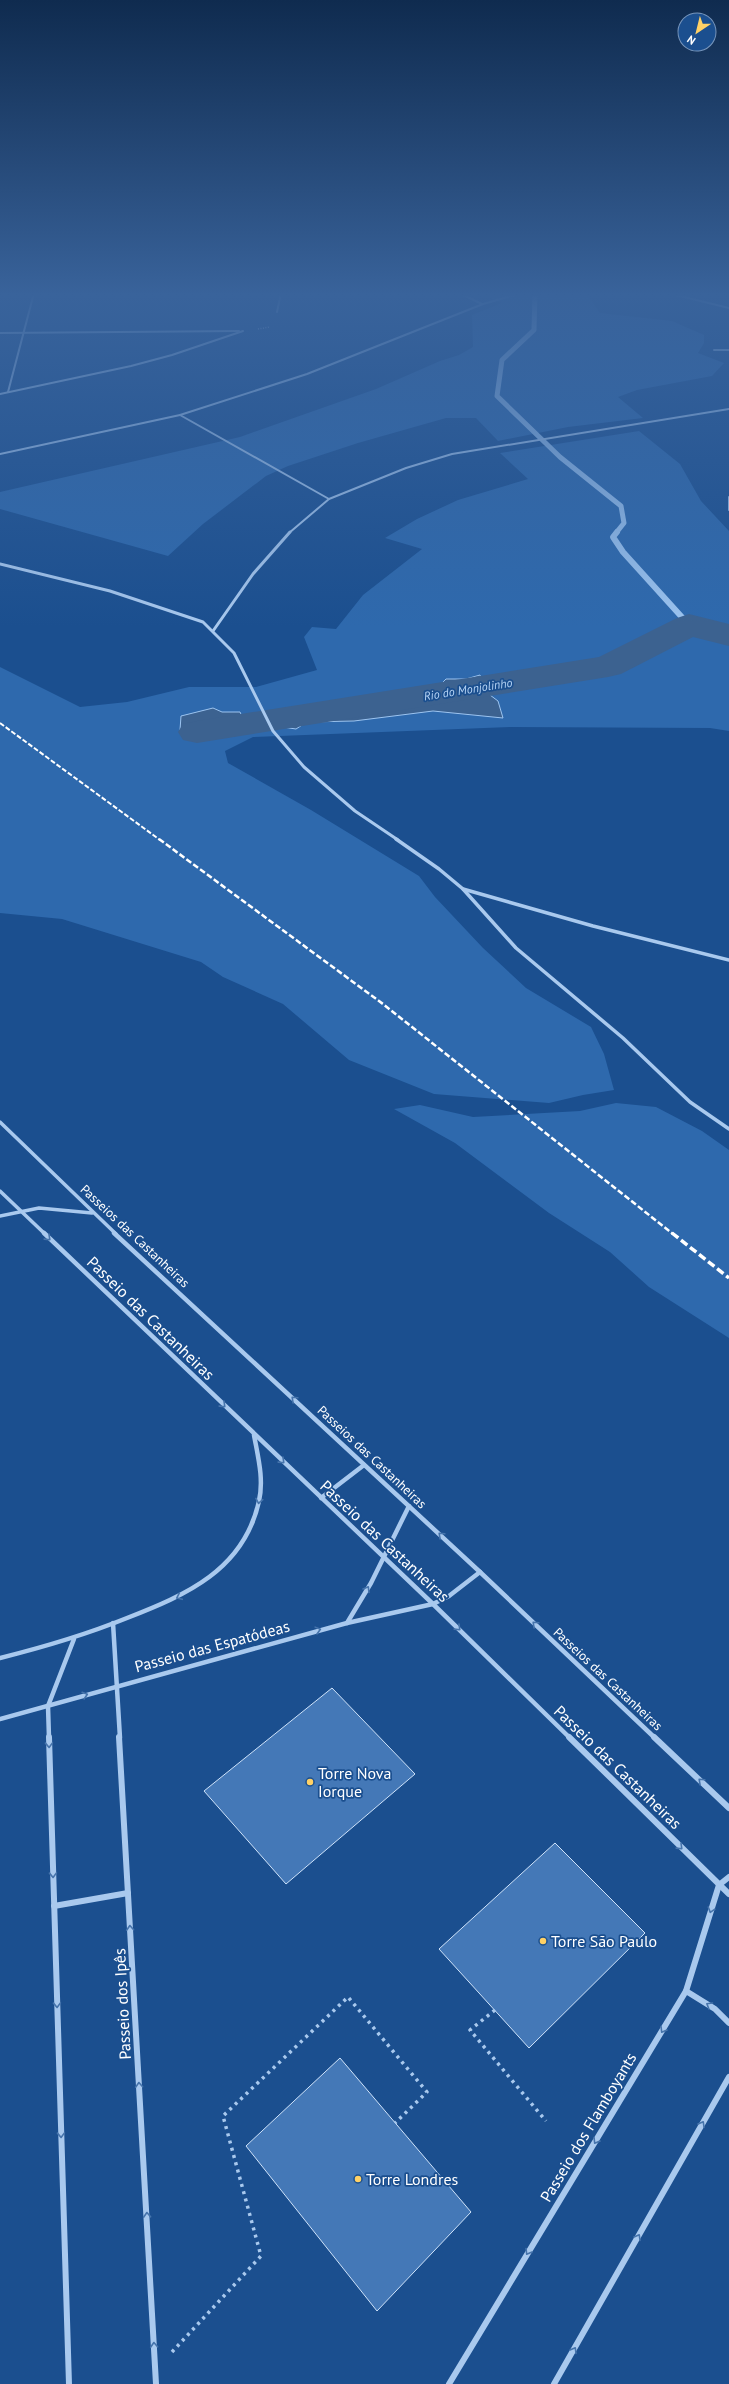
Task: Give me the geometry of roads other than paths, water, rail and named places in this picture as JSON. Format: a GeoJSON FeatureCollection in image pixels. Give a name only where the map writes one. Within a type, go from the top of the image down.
{"type":"FeatureCollection","features":[{"type":"Feature","properties":{"kind":"street"},"geometry":{"type":"LineString","coordinates":[[0,454],[180,415],[213,404]]}},
{"type":"Feature","properties":{"kind":"street"},"geometry":{"type":"LineString","coordinates":[[213,631],[252,574],[276,546],[307,516],[329,499],[419,464],[452,454],[729,409]]}},
{"type":"Feature","properties":{"kind":"street"},"geometry":{"type":"LineString","coordinates":[[180,415],[329,499]]}},
{"type":"Feature","properties":{"kind":"street"},"geometry":{"type":"LineString","coordinates":[[729,497],[729,510]]}},
{"type":"Feature","properties":{"kind":"street"},"geometry":{"type":"LineString","coordinates":[[0,564],[110,591],[203,622],[234,653],[262,711],[274,731],[304,767],[355,811],[439,869],[463,889],[516,948],[624,1038],[690,1102],[729,1129]]}},
{"type":"Feature","properties":{"kind":"street"},"geometry":{"type":"LineString","coordinates":[[463,889],[593,926],[729,960]]}},
{"type":"Feature","properties":{"kind":"street","name":"Passeios das Castanheiras"},"geometry":{"type":"LineString","coordinates":[[0,1122],[93,1213],[480,1572],[729,1808]]}},
{"type":"Feature","properties":{"kind":"street","name":"Passeio das Castanheiras"},"geometry":{"type":"LineString","coordinates":[[0,1191],[254,1435],[433,1604],[729,1894]]}},
{"type":"Feature","properties":{"kind":"street"},"geometry":{"type":"LineString","coordinates":[[0,1216],[39,1208],[93,1213]]}},
{"type":"Feature","properties":{"kind":"street"},"geometry":{"type":"LineString","coordinates":[[0,1658],[74,1639],[187,1593],[208,1579],[226,1562],[241,1544],[252,1524],[259,1504],[261,1483],[260,1464],[254,1435]]}},
{"type":"Feature","properties":{"kind":"street"},"geometry":{"type":"LineString","coordinates":[[321,1498],[364,1465]]}},
{"type":"Feature","properties":{"kind":"street"},"geometry":{"type":"LineString","coordinates":[[347,1622],[371,1583],[409,1506]]}},
{"type":"Feature","properties":{"kind":"street","name":"Passeio das Espatódeas"},"geometry":{"type":"LineString","coordinates":[[0,1719],[116,1685],[347,1622],[433,1604],[449,1596],[480,1572]]}},
{"type":"Feature","properties":{"kind":"street","name":"Passeio dos Ipês"},"geometry":{"type":"LineString","coordinates":[[113,1623],[156,2384]]}},
{"type":"Feature","properties":{"kind":"street"},"geometry":{"type":"LineString","coordinates":[[68,2384],[48,1706],[74,1639]]}},
{"type":"Feature","properties":{"kind":"street"},"geometry":{"type":"LineString","coordinates":[[719,1885],[729,1877]]}},
{"type":"Feature","properties":{"kind":"street","name":"Passeio dos Flamboyants"},"geometry":{"type":"LineString","coordinates":[[449,2384],[686,1991],[719,1885]]}},
{"type":"Feature","properties":{"kind":"street"},"geometry":{"type":"LineString","coordinates":[[54,1906],[128,1893]]}},
{"type":"Feature","properties":{"kind":"street"},"geometry":{"type":"LineString","coordinates":[[686,1991],[715,2009],[729,2024]]}},
{"type":"Feature","properties":{"kind":"street"},"geometry":{"type":"LineString","coordinates":[[554,2384],[729,2077]]}},
{"type":"Feature","properties":{"kind":"water"},"geometry":{"type":"Polygon","coordinates":[[[480,675],[486,692],[498,701],[503,718],[433,711],[354,721],[307,722],[296,729],[276,726],[268,715],[290,709],[301,710],[309,707],[328,708],[418,695],[428,690],[428,687],[441,684],[446,679],[466,679],[480,675]]]}},
{"type":"Feature","properties":{"kind":"water"},"geometry":{"type":"Polygon","coordinates":[[[213,708],[222,712],[240,712],[244,721],[228,723],[199,736],[188,734],[180,730],[181,716],[213,708]]]}},
{"type":"Feature","properties":{"kind":"waterway"},"geometry":{"type":"LineString","coordinates":[[506,404],[560,457],[621,506],[624,523],[616,533]]}},
{"type":"Feature","properties":{"kind":"waterway"},"geometry":{"type":"LineString","coordinates":[[617,532],[613,537],[623,552],[689,625]]}},
{"type":"Feature","properties":{"kind":"waterway","name":"Rio do Monjolinho"},"geometry":{"type":"LineString","coordinates":[[197,732],[608,666],[689,625],[729,635]]}},
{"type":"Feature","properties":{"kind":"railway"},"geometry":{"type":"LineString","coordinates":[[0,723],[160,840]]}},
{"type":"Feature","properties":{"kind":"railway"},"geometry":{"type":"LineString","coordinates":[[159,839],[383,1004],[673,1234]]}},
{"type":"Feature","properties":{"kind":"railway"},"geometry":{"type":"LineString","coordinates":[[672,1233],[729,1278]]}},
{"type":"Feature","properties":{"kind":"place","name":"Torre Nova Iorque"},"geometry":{"type":"Point","coordinates":[310,1782]}},
{"type":"Feature","properties":{"kind":"place","name":"Torre São Paulo"},"geometry":{"type":"Point","coordinates":[543,1941]}},
{"type":"Feature","properties":{"kind":"place","name":"Torre Londres"},"geometry":{"type":"Point","coordinates":[358,2179]}}]}
